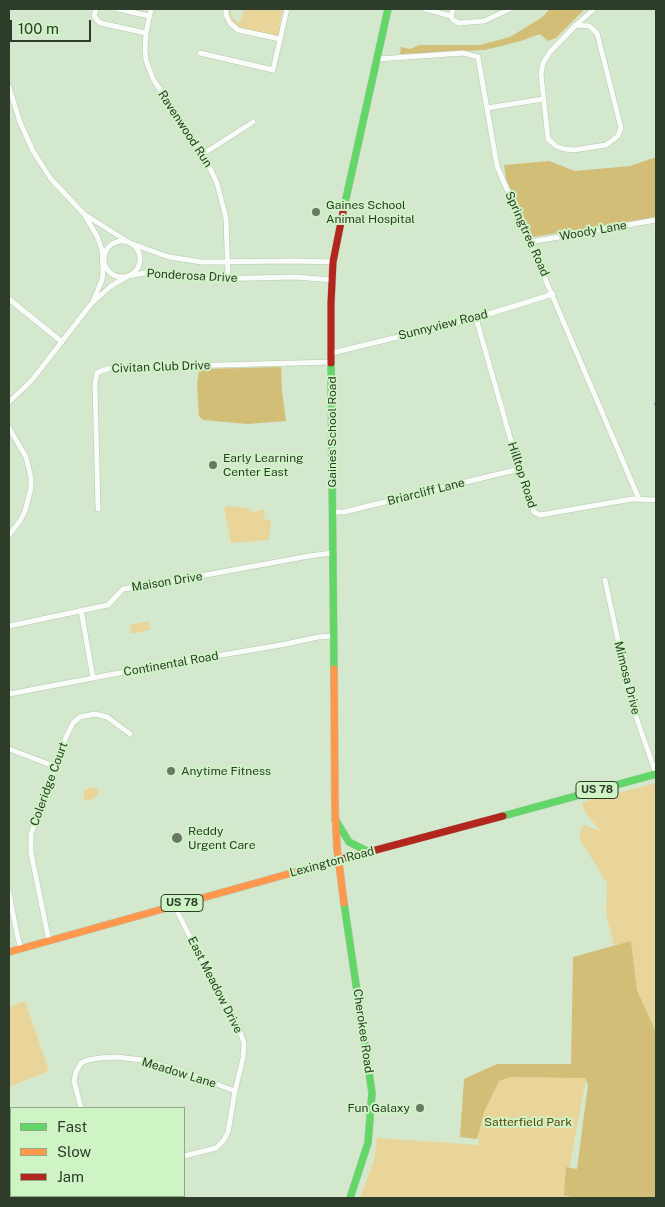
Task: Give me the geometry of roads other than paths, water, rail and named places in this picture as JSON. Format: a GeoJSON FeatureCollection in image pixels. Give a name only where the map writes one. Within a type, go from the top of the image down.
{"type":"FeatureCollection","features":[{"type":"Feature","properties":{"kind":"main road","name":"Gaines School Road"},"geometry":{"type":"LineString","coordinates":[[339,861],[335,819],[332,636],[333,262],[388,9]]}},
{"type":"Feature","properties":{"kind":"main road","name":"Lexington Road"},"geometry":{"type":"LineString","coordinates":[[9,952],[174,905],[656,774]]}},
{"type":"Feature","properties":{"kind":"main road"},"geometry":{"type":"LineString","coordinates":[[335,819],[349,842],[369,852]]}},
{"type":"Feature","properties":{"kind":"main road","name":"Cherokee Road"},"geometry":{"type":"LineString","coordinates":[[339,861],[372,1093],[368,1143],[350,1198]]}},
{"type":"Feature","properties":{"kind":"street"},"geometry":{"type":"LineString","coordinates":[[96,9],[94,16],[100,23],[146,33]]}},
{"type":"Feature","properties":{"kind":"street"},"geometry":{"type":"LineString","coordinates":[[118,9],[149,16]]}},
{"type":"Feature","properties":{"kind":"street","name":"Ravenwood Run"},"geometry":{"type":"LineString","coordinates":[[151,9],[146,33],[146,60],[153,79],[203,154],[217,183],[224,206],[228,279]]}},
{"type":"Feature","properties":{"kind":"street"},"geometry":{"type":"LineString","coordinates":[[226,9],[230,23],[238,30],[280,39]]}},
{"type":"Feature","properties":{"kind":"street"},"geometry":{"type":"LineString","coordinates":[[200,53],[273,70],[287,9]]}},
{"type":"Feature","properties":{"kind":"street"},"geometry":{"type":"LineString","coordinates":[[424,9],[451,16],[453,20],[459,23],[484,21],[510,9]]}},
{"type":"Feature","properties":{"kind":"street"},"geometry":{"type":"LineString","coordinates":[[451,16],[453,9]]}},
{"type":"Feature","properties":{"kind":"street"},"geometry":{"type":"LineString","coordinates":[[576,25],[589,26],[598,33],[621,128],[615,139],[606,145],[574,150],[556,146],[548,139],[541,74],[543,63],[550,52],[576,25],[594,9]]}},
{"type":"Feature","properties":{"kind":"street","name":"Springtree Road"},"geometry":{"type":"LineString","coordinates":[[378,59],[463,52],[473,54],[480,60],[497,166],[639,499]]}},
{"type":"Feature","properties":{"kind":"street"},"geometry":{"type":"LineString","coordinates":[[9,87],[20,122],[38,159],[60,189],[84,214],[97,236],[104,260],[107,269],[111,274],[122,277],[128,276],[137,269],[140,257],[135,246],[124,241],[113,244],[105,252],[104,260]]}},
{"type":"Feature","properties":{"kind":"street"},"geometry":{"type":"LineString","coordinates":[[487,108],[543,99]]}},
{"type":"Feature","properties":{"kind":"street"},"geometry":{"type":"LineString","coordinates":[[203,154],[253,122]]}},
{"type":"Feature","properties":{"kind":"street","name":"Ponderosa Drive"},"geometry":{"type":"LineString","coordinates":[[84,214],[130,243],[169,257],[202,262],[294,260],[333,262]]}},
{"type":"Feature","properties":{"kind":"street","name":"Woody Lane"},"geometry":{"type":"LineString","coordinates":[[530,242],[656,220]]}},
{"type":"Feature","properties":{"kind":"street","name":"Ponderosa Drive"},"geometry":{"type":"LineString","coordinates":[[91,304],[102,280],[104,260]]}},
{"type":"Feature","properties":{"kind":"street","name":"Ponderosa Drive"},"geometry":{"type":"LineString","coordinates":[[9,402],[32,380],[91,304],[111,286],[128,276],[144,272],[156,272],[195,278],[332,280]]}},
{"type":"Feature","properties":{"kind":"street","name":"Sunnyview Road"},"geometry":{"type":"LineString","coordinates":[[332,353],[476,318],[553,294]]}},
{"type":"Feature","properties":{"kind":"street"},"geometry":{"type":"LineString","coordinates":[[9,298],[62,342]]}},
{"type":"Feature","properties":{"kind":"street","name":"Hilltop Road"},"geometry":{"type":"LineString","coordinates":[[476,318],[519,469],[532,509],[536,514],[639,499],[656,500]]}},
{"type":"Feature","properties":{"kind":"street","name":"Civitan Club Drive"},"geometry":{"type":"LineString","coordinates":[[98,509],[95,384],[97,373],[101,370],[111,368],[332,362]]}},
{"type":"Feature","properties":{"kind":"street"},"geometry":{"type":"LineString","coordinates":[[9,428],[26,457],[31,478],[31,488],[25,512],[9,535]]}},
{"type":"Feature","properties":{"kind":"street","name":"Briarcliff Lane"},"geometry":{"type":"LineString","coordinates":[[332,512],[344,512],[519,469]]}},
{"type":"Feature","properties":{"kind":"street","name":"Maison Drive"},"geometry":{"type":"LineString","coordinates":[[9,626],[108,605],[123,589],[332,553]]}},
{"type":"Feature","properties":{"kind":"street","name":"Mimosa Drive"},"geometry":{"type":"LineString","coordinates":[[605,580],[632,704],[656,774]]}},
{"type":"Feature","properties":{"kind":"street"},"geometry":{"type":"LineString","coordinates":[[81,610],[93,678]]}},
{"type":"Feature","properties":{"kind":"street","name":"Continental Road"},"geometry":{"type":"LineString","coordinates":[[9,694],[332,636]]}},
{"type":"Feature","properties":{"kind":"street","name":"Coleridge Court"},"geometry":{"type":"LineString","coordinates":[[48,941],[31,853],[31,834],[54,766],[73,723],[80,717],[95,714],[107,717],[130,734]]}},
{"type":"Feature","properties":{"kind":"street"},"geometry":{"type":"LineString","coordinates":[[9,750],[54,766]]}},
{"type":"Feature","properties":{"kind":"street"},"geometry":{"type":"LineString","coordinates":[[9,893],[21,949]]}},
{"type":"Feature","properties":{"kind":"street","name":"East Meadow Drive"},"geometry":{"type":"LineString","coordinates":[[174,905],[244,1043],[243,1058],[228,1132],[224,1140],[216,1148],[185,1156]]}},
{"type":"Feature","properties":{"kind":"street","name":"Meadow Lane"},"geometry":{"type":"LineString","coordinates":[[81,1107],[74,1081],[76,1072],[81,1063],[100,1058],[116,1057],[143,1060],[182,1071],[235,1091]]}},
{"type":"Feature","properties":{"kind":"place","name":"Gaines School Animal Hospital"},"geometry":{"type":"Point","coordinates":[316,212]}},
{"type":"Feature","properties":{"kind":"place","name":"Early Learning Center East"},"geometry":{"type":"Point","coordinates":[213,465]}},
{"type":"Feature","properties":{"kind":"place","name":"Anytime Fitness"},"geometry":{"type":"Point","coordinates":[171,771]}},
{"type":"Feature","properties":{"kind":"place","name":"Reddy Urgent Care"},"geometry":{"type":"Point","coordinates":[177,838]}},
{"type":"Feature","properties":{"kind":"place","name":"Fun Galaxy"},"geometry":{"type":"Point","coordinates":[420,1108]}},
{"type":"Feature","properties":{"kind":"park label","name":"Satterfield Park"},"geometry":{"type":"Point","coordinates":[528,1122]}}]}
